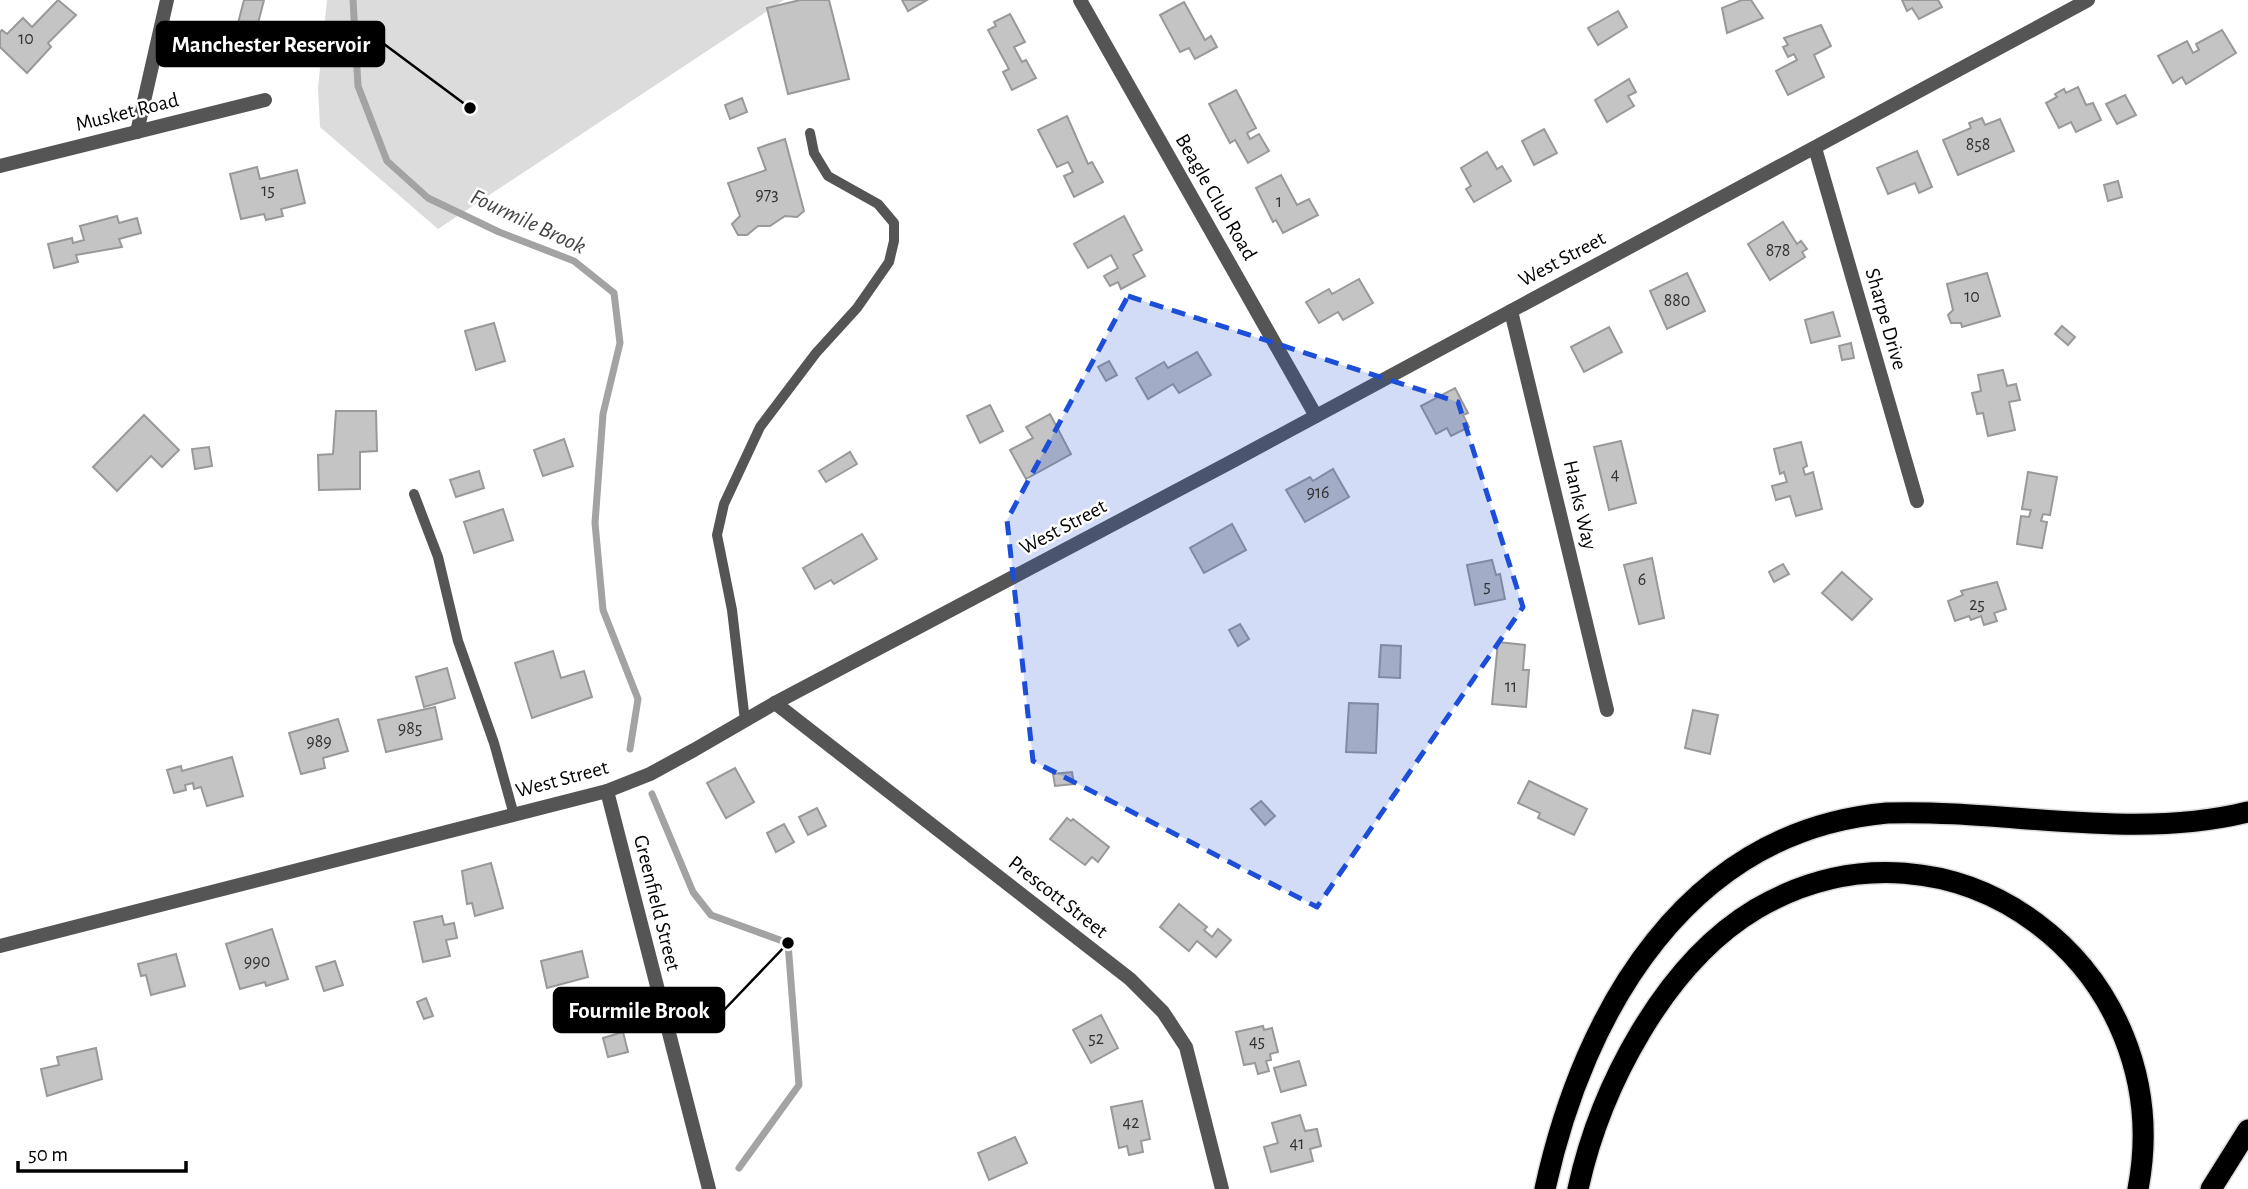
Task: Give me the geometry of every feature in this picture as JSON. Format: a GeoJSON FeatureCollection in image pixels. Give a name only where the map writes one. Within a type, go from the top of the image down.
{"type":"FeatureCollection","features":[{"type":"Feature","properties":{"kind":"highway"},"geometry":{"type":"LineString","coordinates":[[1545,1189],[1576,1084],[1602,1027],[1631,977],[1690,902],[1723,873],[1757,850],[1809,828],[1848,818],[1887,813],[2161,823],[2210,820],[2248,812]]}},
{"type":"Feature","properties":{"kind":"highway"},"geometry":{"type":"LineString","coordinates":[[1578,1189],[1595,1130],[1628,1056],[1673,986],[1710,945],[1754,910],[1804,887],[1842,878],[1896,874],[1947,882],[1995,898],[2040,925],[2091,975],[2121,1025],[2136,1070],[2144,1129],[2138,1189]]}},
{"type":"Feature","properties":{"kind":"highway"},"geometry":{"type":"LineString","coordinates":[[2211,1189],[2248,1130]]}},
{"type":"Feature","properties":{"kind":"street"},"geometry":{"type":"LineString","coordinates":[[137,132],[167,0]]}},
{"type":"Feature","properties":{"kind":"street","name":"Beagle Club Road"},"geometry":{"type":"LineString","coordinates":[[1080,0],[1316,416]]}},
{"type":"Feature","properties":{"kind":"street","name":"West Street"},"geometry":{"type":"LineString","coordinates":[[0,946],[607,791],[650,774],[775,703],[1316,416],[2088,0]]}},
{"type":"Feature","properties":{"kind":"street","name":"Musket Road"},"geometry":{"type":"LineString","coordinates":[[0,166],[265,100]]}},
{"type":"Feature","properties":{"kind":"street","name":"Sharpe Drive"},"geometry":{"type":"LineString","coordinates":[[1815,148],[1917,502]]}},
{"type":"Feature","properties":{"kind":"street","name":"Hanks Way"},"geometry":{"type":"LineString","coordinates":[[1511,311],[1607,710]]}},
{"type":"Feature","properties":{"kind":"street","name":"Prescott Street"},"geometry":{"type":"LineString","coordinates":[[775,703],[1130,979],[1163,1012],[1186,1047],[1222,1189]]}},
{"type":"Feature","properties":{"kind":"street","name":"Greenfield Street"},"geometry":{"type":"LineString","coordinates":[[607,791],[709,1189]]}},
{"type":"Feature","properties":{"kind":"lane"},"geometry":{"type":"LineString","coordinates":[[745,721],[732,610],[717,535],[724,505],[760,426],[816,353],[857,308],[889,262],[894,240],[894,223],[878,204],[828,176],[814,153],[810,133]]}},
{"type":"Feature","properties":{"kind":"lane"},"geometry":{"type":"LineString","coordinates":[[414,494],[438,557],[458,641],[494,743],[514,815]]}},
{"type":"Feature","properties":{"kind":"highlighted area"},"geometry":{"type":"Polygon","coordinates":[[[1128,296],[1458,402],[1523,607],[1317,907],[1033,761],[1007,520],[1128,296]]]}},
{"type":"Feature","properties":{"kind":"shaded area"},"geometry":{"type":"Polygon","coordinates":[[[327,0],[784,0],[438,229],[320,127],[318,88],[327,0]]]}},
{"type":"Feature","properties":{"kind":"building"},"geometry":{"type":"Polygon","coordinates":[[[58,0],[76,15],[48,43],[51,47],[27,73],[0,47],[0,32],[2,30],[7,34],[23,18],[32,27],[58,0]]]}},
{"type":"Feature","properties":{"kind":"building"},"geometry":{"type":"Polygon","coordinates":[[[244,0],[264,0],[255,35],[236,31],[244,0]]]}},
{"type":"Feature","properties":{"kind":"building"},"geometry":{"type":"Polygon","coordinates":[[[800,0],[829,0],[849,79],[788,94],[767,8],[800,0]]]}},
{"type":"Feature","properties":{"kind":"building"},"geometry":{"type":"Polygon","coordinates":[[[902,0],[927,0],[908,11],[902,0]]]}},
{"type":"Feature","properties":{"kind":"building"},"geometry":{"type":"Polygon","coordinates":[[[1742,0],[1751,0],[1763,18],[1727,33],[1722,8],[1742,0]]]}},
{"type":"Feature","properties":{"kind":"building"},"geometry":{"type":"Polygon","coordinates":[[[1902,0],[1938,0],[1942,7],[1919,19],[1912,8],[1907,11],[1902,0]]]}},
{"type":"Feature","properties":{"kind":"building"},"geometry":{"type":"Polygon","coordinates":[[[1184,2],[1205,40],[1211,36],[1217,47],[1195,59],[1189,48],[1180,52],[1160,15],[1184,2]]]}},
{"type":"Feature","properties":{"kind":"building"},"geometry":{"type":"Polygon","coordinates":[[[1618,11],[1627,27],[1598,45],[1588,28],[1618,11]]]}},
{"type":"Feature","properties":{"kind":"building"},"geometry":{"type":"Polygon","coordinates":[[[1010,14],[1025,42],[1014,47],[1022,62],[1026,60],[1036,78],[1012,90],[1003,72],[1009,69],[988,30],[996,26],[994,22],[1010,14]]]}},
{"type":"Feature","properties":{"kind":"building"},"geometry":{"type":"Polygon","coordinates":[[[1821,25],[1831,46],[1814,55],[1824,77],[1788,95],[1776,71],[1797,60],[1794,54],[1788,57],[1783,47],[1788,45],[1784,38],[1821,25]]]}},
{"type":"Feature","properties":{"kind":"building"},"geometry":{"type":"Polygon","coordinates":[[[2222,30],[2236,53],[2186,84],[2182,77],[2173,83],[2158,56],[2187,41],[2193,53],[2199,50],[2196,44],[2222,30]]]}},
{"type":"Feature","properties":{"kind":"building"},"geometry":{"type":"Polygon","coordinates":[[[1629,79],[1636,92],[1628,96],[1634,106],[1607,122],[1595,100],[1629,79]]]}},
{"type":"Feature","properties":{"kind":"building"},"geometry":{"type":"Polygon","coordinates":[[[2078,87],[2086,105],[2093,103],[2101,120],[2076,132],[2071,122],[2059,128],[2046,103],[2064,89],[2066,93],[2078,87]]]}},
{"type":"Feature","properties":{"kind":"building"},"geometry":{"type":"Polygon","coordinates":[[[1236,90],[1256,128],[1247,133],[1250,139],[1259,134],[1269,151],[1248,163],[1235,140],[1230,143],[1209,104],[1236,90]]]}},
{"type":"Feature","properties":{"kind":"building"},"geometry":{"type":"Polygon","coordinates":[[[2125,95],[2136,115],[2117,124],[2106,104],[2125,95]]]}},
{"type":"Feature","properties":{"kind":"building"},"geometry":{"type":"Polygon","coordinates":[[[742,98],[747,112],[730,119],[725,105],[742,98]]]}},
{"type":"Feature","properties":{"kind":"building"},"geometry":{"type":"Polygon","coordinates":[[[1067,116],[1088,164],[1092,162],[1103,182],[1074,197],[1064,176],[1073,172],[1068,162],[1057,167],[1038,130],[1067,116]]]}},
{"type":"Feature","properties":{"kind":"building"},"geometry":{"type":"Polygon","coordinates":[[[1982,118],[1985,125],[2000,119],[2014,151],[1958,175],[1943,140],[1971,128],[1969,123],[1982,118]]]}},
{"type":"Feature","properties":{"kind":"building"},"geometry":{"type":"Polygon","coordinates":[[[1544,129],[1557,153],[1534,165],[1522,141],[1544,129]]]}},
{"type":"Feature","properties":{"kind":"building"},"geometry":{"type":"Polygon","coordinates":[[[785,139],[804,211],[797,217],[785,216],[770,226],[758,226],[747,235],[738,235],[732,224],[740,216],[728,183],[766,170],[758,148],[785,139]]]}},
{"type":"Feature","properties":{"kind":"building"},"geometry":{"type":"Polygon","coordinates":[[[1917,151],[1932,187],[1919,193],[1915,183],[1888,194],[1877,168],[1917,151]]]}},
{"type":"Feature","properties":{"kind":"building"},"geometry":{"type":"Polygon","coordinates":[[[1487,152],[1497,169],[1502,166],[1511,181],[1474,202],[1466,189],[1471,186],[1461,168],[1487,152]]]}},
{"type":"Feature","properties":{"kind":"building"},"geometry":{"type":"Polygon","coordinates":[[[257,167],[260,179],[297,170],[305,203],[281,209],[283,216],[266,220],[264,214],[241,219],[230,174],[257,167]]]}},
{"type":"Feature","properties":{"kind":"building"},"geometry":{"type":"Polygon","coordinates":[[[1281,175],[1297,205],[1309,199],[1318,215],[1283,233],[1276,220],[1273,222],[1256,188],[1281,175]]]}},
{"type":"Feature","properties":{"kind":"building"},"geometry":{"type":"Polygon","coordinates":[[[2118,181],[2122,197],[2108,201],[2104,185],[2118,181]]]}},
{"type":"Feature","properties":{"kind":"building"},"geometry":{"type":"Polygon","coordinates":[[[117,216],[119,223],[137,218],[141,233],[119,239],[122,247],[76,255],[78,262],[54,268],[48,244],[72,238],[73,243],[84,240],[80,226],[117,216]]]}},
{"type":"Feature","properties":{"kind":"building"},"geometry":{"type":"Polygon","coordinates":[[[1124,216],[1142,250],[1133,255],[1145,276],[1121,289],[1118,282],[1110,286],[1104,276],[1118,268],[1111,255],[1088,268],[1074,244],[1124,216]]]}},
{"type":"Feature","properties":{"kind":"building"},"geometry":{"type":"Polygon","coordinates":[[[1783,222],[1797,244],[1801,241],[1807,249],[1802,252],[1805,257],[1770,280],[1748,244],[1783,222]]]}},
{"type":"Feature","properties":{"kind":"building"},"geometry":{"type":"Polygon","coordinates":[[[1687,273],[1705,311],[1667,329],[1650,291],[1687,273]]]}},
{"type":"Feature","properties":{"kind":"building"},"geometry":{"type":"Polygon","coordinates":[[[1987,273],[2000,316],[1962,327],[1961,323],[1951,323],[1948,315],[1953,310],[1947,284],[1987,273]]]}},
{"type":"Feature","properties":{"kind":"building"},"geometry":{"type":"Polygon","coordinates":[[[1359,279],[1373,303],[1343,320],[1338,312],[1319,323],[1306,302],[1329,289],[1332,294],[1359,279]]]}},
{"type":"Feature","properties":{"kind":"building"},"geometry":{"type":"Polygon","coordinates":[[[1833,312],[1840,336],[1811,343],[1805,320],[1833,312]]]}},
{"type":"Feature","properties":{"kind":"building"},"geometry":{"type":"Polygon","coordinates":[[[494,323],[505,361],[476,370],[465,331],[494,323]]]}},
{"type":"Feature","properties":{"kind":"building"},"geometry":{"type":"Polygon","coordinates":[[[2062,326],[2075,337],[2068,345],[2055,334],[2062,326]]]}},
{"type":"Feature","properties":{"kind":"building"},"geometry":{"type":"Polygon","coordinates":[[[1609,327],[1622,352],[1584,372],[1571,347],[1609,327]]]}},
{"type":"Feature","properties":{"kind":"building"},"geometry":{"type":"Polygon","coordinates":[[[1851,343],[1854,358],[1842,360],[1839,346],[1851,343]]]}},
{"type":"Feature","properties":{"kind":"building"},"geometry":{"type":"Polygon","coordinates":[[[1197,352],[1211,375],[1179,393],[1173,384],[1148,399],[1136,378],[1164,362],[1168,368],[1197,352]]]}},
{"type":"Feature","properties":{"kind":"building"},"geometry":{"type":"Polygon","coordinates":[[[1109,361],[1117,375],[1106,381],[1098,367],[1109,361]]]}},
{"type":"Feature","properties":{"kind":"building"},"geometry":{"type":"Polygon","coordinates":[[[2003,370],[2007,386],[2016,384],[2020,400],[2009,402],[2015,430],[1988,436],[1983,413],[1977,414],[1972,393],[1981,391],[1978,375],[2003,370]]]}},
{"type":"Feature","properties":{"kind":"building"},"geometry":{"type":"Polygon","coordinates":[[[1455,388],[1468,413],[1463,415],[1469,427],[1451,436],[1447,428],[1436,434],[1421,406],[1455,388]]]}},
{"type":"Feature","properties":{"kind":"building"},"geometry":{"type":"Polygon","coordinates":[[[990,405],[1003,431],[980,443],[967,416],[990,405]]]}},
{"type":"Feature","properties":{"kind":"building"},"geometry":{"type":"Polygon","coordinates":[[[336,411],[376,411],[377,451],[360,452],[360,489],[319,490],[318,455],[333,454],[336,411]]]}},
{"type":"Feature","properties":{"kind":"building"},"geometry":{"type":"Polygon","coordinates":[[[1050,414],[1071,454],[1026,479],[1010,450],[1033,438],[1026,427],[1050,414]]]}},
{"type":"Feature","properties":{"kind":"building"},"geometry":{"type":"Polygon","coordinates":[[[144,415],[179,450],[162,467],[151,456],[117,491],[93,467],[144,415]]]}},
{"type":"Feature","properties":{"kind":"building"},"geometry":{"type":"Polygon","coordinates":[[[564,439],[573,466],[543,476],[534,450],[564,439]]]}},
{"type":"Feature","properties":{"kind":"building"},"geometry":{"type":"Polygon","coordinates":[[[1621,441],[1636,503],[1609,510],[1594,447],[1621,441]]]}},
{"type":"Feature","properties":{"kind":"building"},"geometry":{"type":"Polygon","coordinates":[[[1801,442],[1807,466],[1803,468],[1805,475],[1813,472],[1822,509],[1796,516],[1790,496],[1776,500],[1772,486],[1787,482],[1784,472],[1780,474],[1774,449],[1801,442]]]}},
{"type":"Feature","properties":{"kind":"building"},"geometry":{"type":"Polygon","coordinates":[[[209,447],[212,466],[195,469],[192,449],[209,447]]]}},
{"type":"Feature","properties":{"kind":"building"},"geometry":{"type":"Polygon","coordinates":[[[850,452],[857,464],[826,482],[819,471],[850,452]]]}},
{"type":"Feature","properties":{"kind":"building"},"geometry":{"type":"Polygon","coordinates":[[[1333,469],[1349,497],[1305,522],[1286,490],[1310,477],[1313,481],[1333,469]]]}},
{"type":"Feature","properties":{"kind":"building"},"geometry":{"type":"Polygon","coordinates":[[[479,471],[484,488],[456,497],[450,480],[479,471]]]}},
{"type":"Feature","properties":{"kind":"building"},"geometry":{"type":"Polygon","coordinates":[[[2028,472],[2057,477],[2050,515],[2043,514],[2041,521],[2047,522],[2042,548],[2017,544],[2021,516],[2029,517],[2031,510],[2022,509],[2028,472]]]}},
{"type":"Feature","properties":{"kind":"building"},"geometry":{"type":"Polygon","coordinates":[[[503,509],[513,540],[474,553],[464,522],[503,509]]]}},
{"type":"Feature","properties":{"kind":"building"},"geometry":{"type":"Polygon","coordinates":[[[1232,524],[1246,550],[1204,573],[1190,548],[1232,524]]]}},
{"type":"Feature","properties":{"kind":"building"},"geometry":{"type":"Polygon","coordinates":[[[862,534],[877,559],[834,584],[831,580],[815,589],[803,568],[862,534]]]}},
{"type":"Feature","properties":{"kind":"building"},"geometry":{"type":"Polygon","coordinates":[[[1652,558],[1664,618],[1639,624],[1624,565],[1652,558]]]}},
{"type":"Feature","properties":{"kind":"building"},"geometry":{"type":"Polygon","coordinates":[[[1492,560],[1496,575],[1500,574],[1505,599],[1475,605],[1467,565],[1492,560]]]}},
{"type":"Feature","properties":{"kind":"building"},"geometry":{"type":"Polygon","coordinates":[[[1783,564],[1789,574],[1774,582],[1769,572],[1783,564]]]}},
{"type":"Feature","properties":{"kind":"building"},"geometry":{"type":"Polygon","coordinates":[[[1842,572],[1872,599],[1852,620],[1822,593],[1842,572]]]}},
{"type":"Feature","properties":{"kind":"building"},"geometry":{"type":"Polygon","coordinates":[[[1997,582],[2006,609],[1994,613],[1997,621],[1984,625],[1981,616],[1971,620],[1969,616],[1955,621],[1948,601],[1963,595],[1961,591],[1997,582]]]}},
{"type":"Feature","properties":{"kind":"building"},"geometry":{"type":"Polygon","coordinates":[[[1240,624],[1249,639],[1238,646],[1229,630],[1240,624]]]}},
{"type":"Feature","properties":{"kind":"building"},"geometry":{"type":"Polygon","coordinates":[[[1498,642],[1525,645],[1523,670],[1529,670],[1526,707],[1492,704],[1498,642]]]}},
{"type":"Feature","properties":{"kind":"building"},"geometry":{"type":"Polygon","coordinates":[[[1381,645],[1401,646],[1400,678],[1379,677],[1381,645]]]}},
{"type":"Feature","properties":{"kind":"building"},"geometry":{"type":"Polygon","coordinates":[[[553,651],[561,678],[584,671],[592,697],[532,718],[515,663],[553,651]]]}},
{"type":"Feature","properties":{"kind":"building"},"geometry":{"type":"Polygon","coordinates":[[[447,668],[455,698],[424,707],[416,677],[447,668]]]}},
{"type":"Feature","properties":{"kind":"building"},"geometry":{"type":"Polygon","coordinates":[[[1349,703],[1378,704],[1376,753],[1346,752],[1349,703]]]}},
{"type":"Feature","properties":{"kind":"building"},"geometry":{"type":"Polygon","coordinates":[[[435,707],[442,739],[386,752],[378,720],[435,707]]]}},
{"type":"Feature","properties":{"kind":"building"},"geometry":{"type":"Polygon","coordinates":[[[1693,710],[1718,715],[1710,754],[1685,748],[1693,710]]]}},
{"type":"Feature","properties":{"kind":"building"},"geometry":{"type":"Polygon","coordinates":[[[338,719],[348,751],[323,758],[325,768],[301,774],[289,733],[338,719]]]}},
{"type":"Feature","properties":{"kind":"building"},"geometry":{"type":"Polygon","coordinates":[[[232,757],[243,796],[207,806],[201,787],[194,789],[193,783],[185,785],[186,790],[174,793],[167,770],[181,766],[182,771],[232,757]]]}},
{"type":"Feature","properties":{"kind":"building"},"geometry":{"type":"Polygon","coordinates":[[[735,768],[754,802],[726,818],[707,783],[735,768]]]}},
{"type":"Feature","properties":{"kind":"building"},"geometry":{"type":"Polygon","coordinates":[[[1072,772],[1074,784],[1055,786],[1053,774],[1072,772]]]}},
{"type":"Feature","properties":{"kind":"building"},"geometry":{"type":"Polygon","coordinates":[[[1529,781],[1587,809],[1574,835],[1538,818],[1540,813],[1518,803],[1529,781]]]}},
{"type":"Feature","properties":{"kind":"building"},"geometry":{"type":"Polygon","coordinates":[[[1261,801],[1275,816],[1265,825],[1251,809],[1261,801]]]}},
{"type":"Feature","properties":{"kind":"building"},"geometry":{"type":"Polygon","coordinates":[[[817,808],[826,826],[808,835],[799,817],[817,808]]]}},
{"type":"Feature","properties":{"kind":"building"},"geometry":{"type":"Polygon","coordinates":[[[1067,818],[1071,821],[1073,819],[1109,847],[1098,862],[1092,857],[1085,865],[1050,839],[1067,818]]]}},
{"type":"Feature","properties":{"kind":"building"},"geometry":{"type":"Polygon","coordinates":[[[784,824],[794,842],[776,852],[767,833],[784,824]]]}},
{"type":"Feature","properties":{"kind":"building"},"geometry":{"type":"Polygon","coordinates":[[[491,863],[503,908],[475,916],[472,903],[467,904],[462,871],[491,863]]]}},
{"type":"Feature","properties":{"kind":"building"},"geometry":{"type":"Polygon","coordinates":[[[1179,904],[1207,927],[1204,930],[1212,937],[1218,929],[1231,940],[1216,957],[1197,941],[1189,951],[1160,927],[1179,904]]]}},
{"type":"Feature","properties":{"kind":"building"},"geometry":{"type":"Polygon","coordinates":[[[442,916],[444,925],[454,923],[457,938],[446,940],[450,956],[423,962],[414,922],[442,916]]]}},
{"type":"Feature","properties":{"kind":"building"},"geometry":{"type":"Polygon","coordinates":[[[272,929],[288,979],[266,986],[265,982],[240,989],[226,944],[272,929]]]}},
{"type":"Feature","properties":{"kind":"building"},"geometry":{"type":"Polygon","coordinates":[[[582,951],[588,977],[547,988],[541,961],[582,951]]]}},
{"type":"Feature","properties":{"kind":"building"},"geometry":{"type":"Polygon","coordinates":[[[176,954],[185,986],[151,995],[146,975],[141,976],[138,964],[176,954]]]}},
{"type":"Feature","properties":{"kind":"building"},"geometry":{"type":"Polygon","coordinates":[[[335,961],[343,985],[324,991],[316,967],[335,961]]]}},
{"type":"Feature","properties":{"kind":"building"},"geometry":{"type":"Polygon","coordinates":[[[426,998],[433,1016],[424,1019],[417,1002],[426,998]]]}},
{"type":"Feature","properties":{"kind":"building"},"geometry":{"type":"Polygon","coordinates":[[[1101,1015],[1118,1048],[1091,1063],[1073,1030],[1101,1015]]]}},
{"type":"Feature","properties":{"kind":"building"},"geometry":{"type":"Polygon","coordinates":[[[1263,1026],[1264,1030],[1272,1028],[1278,1052],[1270,1054],[1271,1060],[1266,1061],[1269,1071],[1258,1074],[1255,1063],[1244,1065],[1236,1032],[1263,1026]]]}},
{"type":"Feature","properties":{"kind":"building"},"geometry":{"type":"Polygon","coordinates":[[[623,1032],[628,1052],[608,1057],[603,1038],[623,1032]]]}},
{"type":"Feature","properties":{"kind":"building"},"geometry":{"type":"Polygon","coordinates":[[[96,1048],[102,1079],[47,1096],[41,1069],[59,1065],[57,1057],[96,1048]]]}},
{"type":"Feature","properties":{"kind":"building"},"geometry":{"type":"Polygon","coordinates":[[[1299,1061],[1306,1085],[1281,1092],[1274,1068],[1299,1061]]]}},
{"type":"Feature","properties":{"kind":"building"},"geometry":{"type":"Polygon","coordinates":[[[1142,1101],[1150,1139],[1141,1141],[1143,1152],[1129,1155],[1127,1146],[1119,1148],[1111,1107],[1142,1101]]]}},
{"type":"Feature","properties":{"kind":"building"},"geometry":{"type":"Polygon","coordinates":[[[1300,1115],[1305,1131],[1317,1129],[1321,1146],[1310,1149],[1313,1161],[1271,1172],[1264,1147],[1278,1143],[1272,1123],[1300,1115]]]}},
{"type":"Feature","properties":{"kind":"building"},"geometry":{"type":"Polygon","coordinates":[[[1015,1137],[1027,1163],[989,1180],[978,1153],[1015,1137]]]}},
{"type":"Feature","properties":{"kind":"waterway","name":"Fourmile Brook"},"geometry":{"type":"LineString","coordinates":[[353,0],[358,86],[387,161],[428,198],[499,232],[574,261],[614,293],[620,343],[603,414],[595,523],[603,610],[638,699],[630,749]]}},
{"type":"Feature","properties":{"kind":"waterway","name":"Fourmile Brook"},"geometry":{"type":"LineString","coordinates":[[652,794],[693,892],[711,915],[788,943],[799,1085],[739,1168]]}},
{"type":"Feature","properties":{"kind":"place","name":"Manchester Reservoir"},"geometry":{"type":"Point","coordinates":[470,108]}},
{"type":"Feature","properties":{"kind":"place","name":"Fourmile Brook"},"geometry":{"type":"Point","coordinates":[788,943]}}]}
